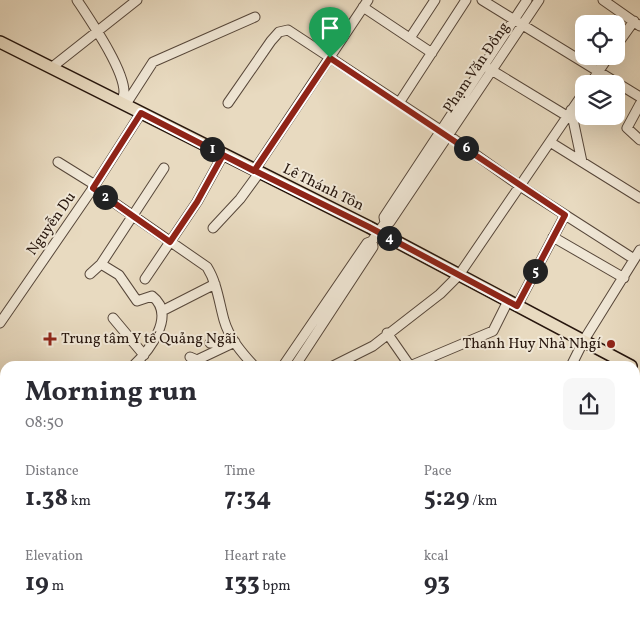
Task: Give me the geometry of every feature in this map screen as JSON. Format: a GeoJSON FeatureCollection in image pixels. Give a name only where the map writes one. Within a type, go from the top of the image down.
{"type":"FeatureCollection","features":[{"type":"Feature","properties":{"kind":"main road","name":"Lê Thánh Tôn"},"geometry":{"type":"LineString","coordinates":[[0,42],[378,232],[622,361]]}},
{"type":"Feature","properties":{"kind":"street"},"geometry":{"type":"LineString","coordinates":[[77,0],[98,32],[121,82],[124,91],[124,104]]}},
{"type":"Feature","properties":{"kind":"street"},"geometry":{"type":"LineString","coordinates":[[51,68],[137,0]]}},
{"type":"Feature","properties":{"kind":"street"},"geometry":{"type":"LineString","coordinates":[[410,38],[435,0]]}},
{"type":"Feature","properties":{"kind":"street"},"geometry":{"type":"LineString","coordinates":[[399,104],[466,0]]}},
{"type":"Feature","properties":{"kind":"street"},"geometry":{"type":"LineString","coordinates":[[482,0],[640,96]]}},
{"type":"Feature","properties":{"kind":"street","name":"Phạm Văn Đồng"},"geometry":{"type":"LineString","coordinates":[[444,133],[484,66],[527,0]]}},
{"type":"Feature","properties":{"kind":"street","name":"Phạm Văn Đồng"},"geometry":{"type":"LineString","coordinates":[[287,361],[318,323],[373,247],[384,217],[492,70],[539,0]]}},
{"type":"Feature","properties":{"kind":"street"},"geometry":{"type":"LineString","coordinates":[[603,0],[637,23],[625,36]]}},
{"type":"Feature","properties":{"kind":"street"},"geometry":{"type":"LineString","coordinates":[[213,228],[240,199],[366,4],[432,53]]}},
{"type":"Feature","properties":{"kind":"street"},"geometry":{"type":"LineString","coordinates":[[124,104],[153,62],[255,17]]}},
{"type":"Feature","properties":{"kind":"street"},"geometry":{"type":"LineString","coordinates":[[228,103],[271,41],[281,31],[294,33],[520,186],[565,215],[638,255],[573,361]]}},
{"type":"Feature","properties":{"kind":"street"},"geometry":{"type":"LineString","coordinates":[[596,75],[603,65]]}},
{"type":"Feature","properties":{"kind":"street"},"geometry":{"type":"LineString","coordinates":[[484,66],[569,113],[582,162]]}},
{"type":"Feature","properties":{"kind":"street"},"geometry":{"type":"LineString","coordinates":[[640,104],[627,128],[640,140]]}},
{"type":"Feature","properties":{"kind":"street"},"geometry":{"type":"LineString","coordinates":[[344,361],[365,351],[440,294],[459,275],[575,105]]}},
{"type":"Feature","properties":{"kind":"street","name":"Nguyễn Du"},"geometry":{"type":"LineString","coordinates":[[1,320],[94,187],[141,113]]}},
{"type":"Feature","properties":{"kind":"street"},"geometry":{"type":"LineString","coordinates":[[550,142],[640,198]]}},
{"type":"Feature","properties":{"kind":"street"},"geometry":{"type":"LineString","coordinates":[[145,279],[197,202],[223,155]]}},
{"type":"Feature","properties":{"kind":"street"},"geometry":{"type":"LineString","coordinates":[[58,162],[207,267],[215,284],[225,322],[233,340],[250,361]]}},
{"type":"Feature","properties":{"kind":"street"},"geometry":{"type":"LineString","coordinates":[[90,274],[101,264],[164,168]]}},
{"type":"Feature","properties":{"kind":"street"},"geometry":{"type":"LineString","coordinates":[[422,361],[493,331],[553,238],[565,215]]}},
{"type":"Feature","properties":{"kind":"street"},"geometry":{"type":"LineString","coordinates":[[553,238],[624,278]]}},
{"type":"Feature","properties":{"kind":"street"},"geometry":{"type":"LineString","coordinates":[[101,264],[118,275],[137,301],[152,296],[158,302],[162,311],[163,321],[152,346],[139,361]]}},
{"type":"Feature","properties":{"kind":"street"},"geometry":{"type":"LineString","coordinates":[[162,311],[215,284]]}},
{"type":"Feature","properties":{"kind":"street"},"geometry":{"type":"LineString","coordinates":[[113,318],[144,355]]}},
{"type":"Feature","properties":{"kind":"street","name":"Phạm Văn Đồng"},"geometry":{"type":"LineString","coordinates":[[298,361],[318,323]]}},
{"type":"Feature","properties":{"kind":"street"},"geometry":{"type":"LineString","coordinates":[[387,333],[407,361]]}},
{"type":"Feature","properties":{"kind":"street"},"geometry":{"type":"LineString","coordinates":[[210,343],[233,340]]}},
{"type":"Feature","properties":{"kind":"street"},"geometry":{"type":"LineString","coordinates":[[190,357],[197,360],[233,340]]}},
{"type":"Feature","properties":{"kind":"place","name":"Trung tâm Y tế Quảng Ngãi"},"geometry":{"type":"Point","coordinates":[50,339]}},
{"type":"Feature","properties":{"kind":"place","name":"Thanh Huy Nhà Nhgí"},"geometry":{"type":"Point","coordinates":[611,344]}},
{"type":"Feature","properties":{"kind":"route"},"geometry":{"type":"LineString","coordinates":[[330,58],[254,171],[223,155],[141,113],[93,188],[170,242],[197,202],[223,155],[254,171],[369,227],[517,306],[565,215],[448,135],[330,58]]}}]}
